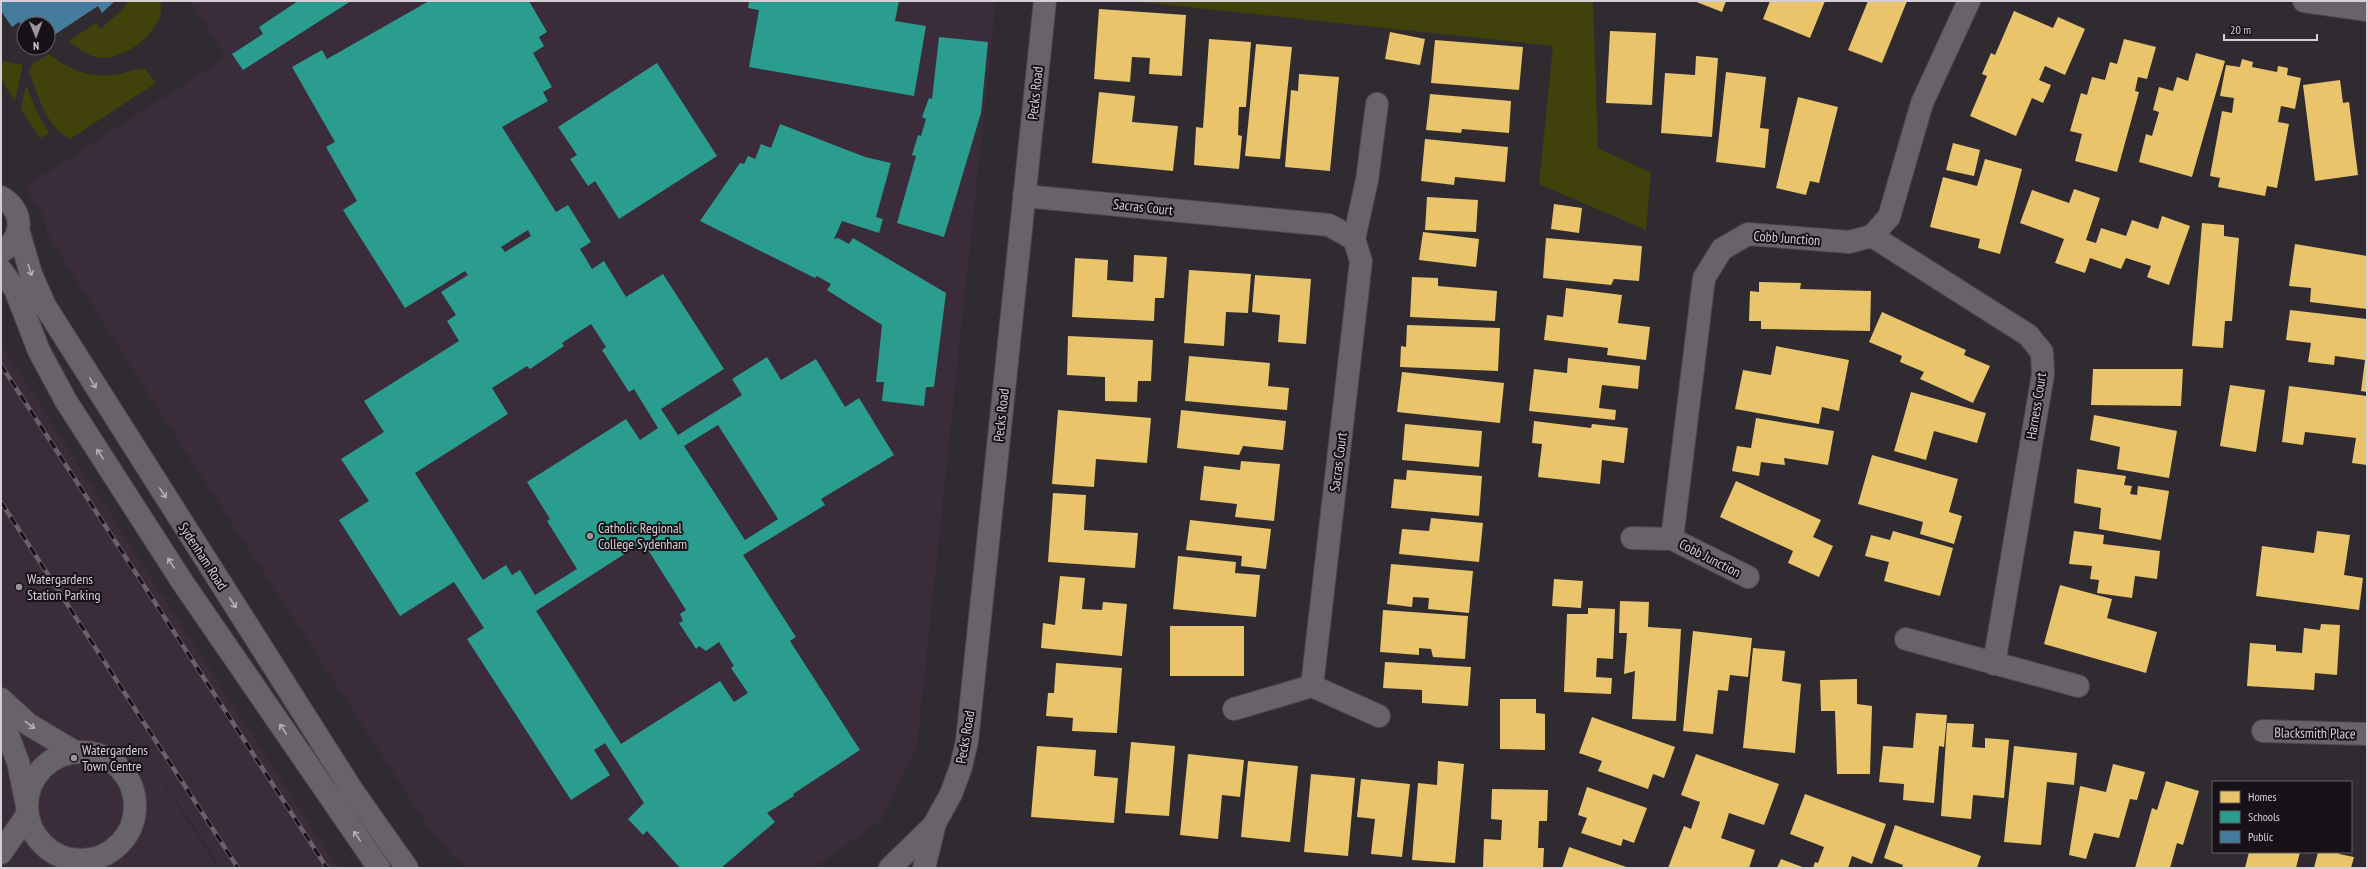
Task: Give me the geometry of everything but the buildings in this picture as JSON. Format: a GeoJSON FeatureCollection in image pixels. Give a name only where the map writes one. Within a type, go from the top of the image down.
{"type":"FeatureCollection","features":[{"type":"Feature","properties":{"kind":"street","name":"Pecks Road"},"geometry":{"type":"LineString","coordinates":[[924,868],[935,824],[951,794],[961,766],[967,741],[1045,1]]}},
{"type":"Feature","properties":{"kind":"street"},"geometry":{"type":"LineString","coordinates":[[1872,236],[1889,217],[1922,103],[1969,1]]}},
{"type":"Feature","properties":{"kind":"street"},"geometry":{"type":"LineString","coordinates":[[2304,1],[2330,3],[2367,10]]}},
{"type":"Feature","properties":{"kind":"street"},"geometry":{"type":"LineString","coordinates":[[1354,239],[1367,180],[1377,104]]}},
{"type":"Feature","properties":{"kind":"street","name":"Sacras Court"},"geometry":{"type":"LineString","coordinates":[[1024,196],[1328,225],[1354,239],[1361,261],[1312,686]]}},
{"type":"Feature","properties":{"kind":"street","name":"Sydenham Road"},"geometry":{"type":"LineString","coordinates":[[1,197],[13,206],[17,213],[18,233],[45,306],[370,818],[407,868]]}},
{"type":"Feature","properties":{"kind":"street"},"geometry":{"type":"LineString","coordinates":[[1,252],[15,241],[18,233]]}},
{"type":"Feature","properties":{"kind":"street","name":"Cobb Junction"},"geometry":{"type":"LineString","coordinates":[[1672,539],[1704,278],[1722,249],[1748,234],[1849,242],[1872,236]]}},
{"type":"Feature","properties":{"kind":"street","name":"Harness Court"},"geometry":{"type":"LineString","coordinates":[[1872,236],[2028,335],[2042,352],[2043,374],[1994,664]]}},
{"type":"Feature","properties":{"kind":"street"},"geometry":{"type":"LineString","coordinates":[[1,270],[15,289],[39,351],[66,401],[183,583],[379,868]]}},
{"type":"Feature","properties":{"kind":"street","name":"Cobb Junction"},"geometry":{"type":"LineString","coordinates":[[1632,538],[1672,539],[1748,577]]}},
{"type":"Feature","properties":{"kind":"street"},"geometry":{"type":"LineString","coordinates":[[183,583],[205,559]]}},
{"type":"Feature","properties":{"kind":"street"},"geometry":{"type":"LineString","coordinates":[[1906,638],[1994,664],[2078,686]]}},
{"type":"Feature","properties":{"kind":"street"},"geometry":{"type":"LineString","coordinates":[[1234,709],[1312,686],[1379,716]]}},
{"type":"Feature","properties":{"kind":"street"},"geometry":{"type":"LineString","coordinates":[[1,699],[28,724],[74,752]]}},
{"type":"Feature","properties":{"kind":"street"},"geometry":{"type":"LineString","coordinates":[[1,718],[18,762],[30,826],[45,846],[55,853],[79,860]]}},
{"type":"Feature","properties":{"kind":"street","name":"Blacksmith Place"},"geometry":{"type":"LineString","coordinates":[[2263,731],[2367,734]]}},
{"type":"Feature","properties":{"kind":"street"},"geometry":{"type":"LineString","coordinates":[[1,853],[27,808],[31,783],[42,768],[57,757],[74,752],[90,752],[106,758],[119,767],[128,780],[134,795],[134,811],[130,827],[121,841],[108,852],[94,858],[79,860],[56,868]]}},
{"type":"Feature","properties":{"kind":"street","name":"Pecks Road"},"geometry":{"type":"LineString","coordinates":[[890,868],[935,824]]}},
{"type":"Feature","properties":{"kind":"shaded area"},"geometry":{"type":"Polygon","coordinates":[[[129,1],[160,1],[161,12],[157,23],[150,33],[141,42],[129,50],[106,58],[95,57],[84,52],[69,41],[96,23],[100,29],[122,10],[129,1]]]}},
{"type":"Feature","properties":{"kind":"shaded area","name":"Catholic Regional College Sydenham"},"geometry":{"type":"Polygon","coordinates":[[[190,1],[996,1],[917,746],[882,820],[813,868],[468,868],[451,855],[425,822],[149,395],[49,237],[42,214],[25,187],[226,57],[190,1]]]}},
{"type":"Feature","properties":{"kind":"shaded area"},"geometry":{"type":"Polygon","coordinates":[[[1133,1],[1593,1],[1598,148],[1651,173],[1646,230],[1539,184],[1553,46],[1133,1]]]}},
{"type":"Feature","properties":{"kind":"shaded area"},"geometry":{"type":"Polygon","coordinates":[[[46,56],[52,56],[71,68],[88,74],[105,76],[145,69],[156,83],[70,139],[54,126],[44,110],[29,72],[32,64],[46,56]]]}},
{"type":"Feature","properties":{"kind":"shaded area"},"geometry":{"type":"Polygon","coordinates":[[[1,61],[23,65],[15,101],[1,79],[1,61]]]}},
{"type":"Feature","properties":{"kind":"shaded area"},"geometry":{"type":"Polygon","coordinates":[[[26,85],[37,112],[49,133],[40,138],[21,109],[26,85]]]}},
{"type":"Feature","properties":{"kind":"shaded area"},"geometry":{"type":"Polygon","coordinates":[[[1,344],[338,868],[221,868],[111,700],[218,868],[1,868],[1,344]]]}},
{"type":"Feature","properties":{"kind":"railway"},"geometry":{"type":"LineString","coordinates":[[1,365],[327,868]]}},
{"type":"Feature","properties":{"kind":"railway"},"geometry":{"type":"LineString","coordinates":[[1,502],[238,868]]}},
{"type":"Feature","properties":{"kind":"place","name":"Catholic Regional College Sydenham"},"geometry":{"type":"Point","coordinates":[590,536]}},
{"type":"Feature","properties":{"kind":"place","name":"Watergardens Station Parking"},"geometry":{"type":"Point","coordinates":[19,587]}},
{"type":"Feature","properties":{"kind":"place","name":"Watergardens Town Centre"},"geometry":{"type":"Point","coordinates":[74,758]}}]}
